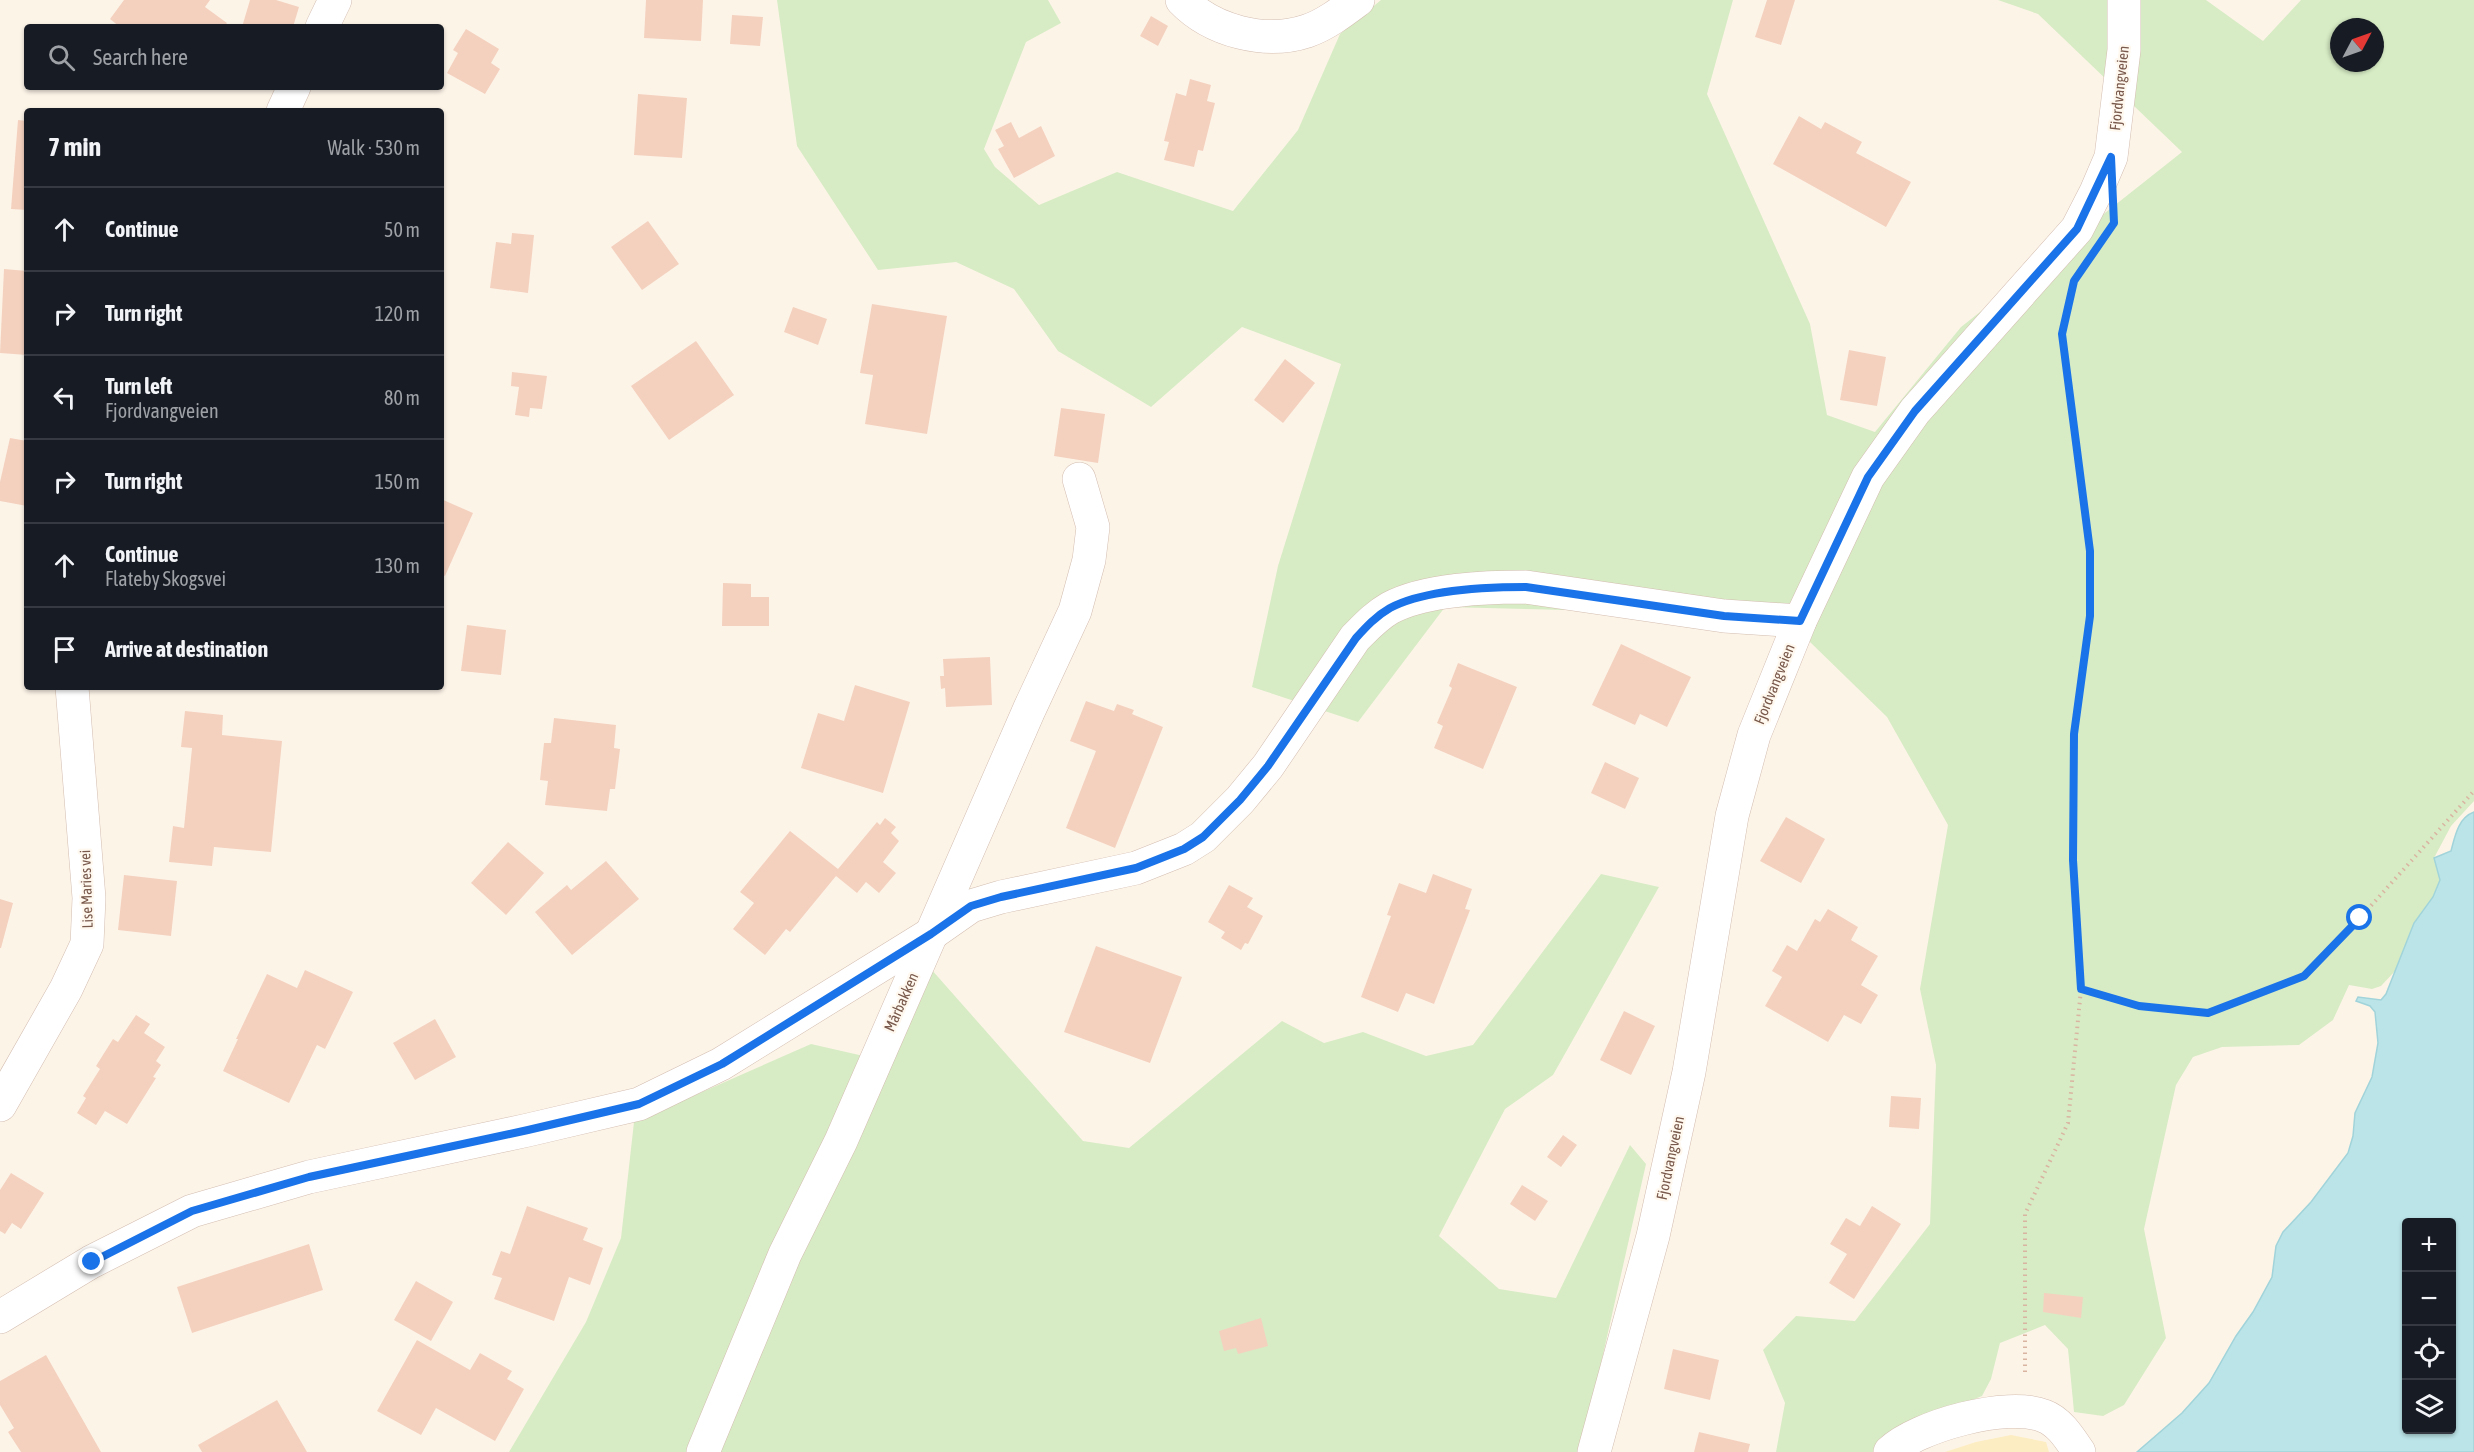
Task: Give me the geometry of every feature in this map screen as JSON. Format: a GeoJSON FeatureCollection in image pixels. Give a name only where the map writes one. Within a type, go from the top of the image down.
{"type":"FeatureCollection","features":[{"type":"Feature","properties":{"kind":"street"},"geometry":{"type":"LineString","coordinates":[[323,24],[335,0]]}},
{"type":"Feature","properties":{"kind":"street"},"geometry":{"type":"LineString","coordinates":[[1182,0],[1223,27],[1241,33],[1264,36],[1306,32],[1358,0]]}},
{"type":"Feature","properties":{"kind":"street","name":"Fjordvangveien"},"geometry":{"type":"LineString","coordinates":[[1594,1452],[1653,1236],[1689,1072],[1732,816],[1754,735],[1800,621],[1868,477],[1915,411],[2077,229],[2111,157],[2124,50],[2124,0]]}},
{"type":"Feature","properties":{"kind":"street"},"geometry":{"type":"LineString","coordinates":[[284,108],[293,90]]}},
{"type":"Feature","properties":{"kind":"street","name":"Mårbakken"},"geometry":{"type":"LineString","coordinates":[[703,1452],[785,1254],[841,1141],[1029,710],[1075,611],[1089,560],[1093,527],[1079,479]]}},
{"type":"Feature","properties":{"kind":"street"},"geometry":{"type":"LineString","coordinates":[[0,1317],[92,1262],[192,1211],[309,1177],[639,1104],[722,1064],[931,934],[971,906],[1001,897],[1136,868],[1184,849],[1203,837],[1240,800],[1268,766],[1356,638],[1370,622],[1400,604],[1432,595],[1497,587],[1526,587],[1724,616],[1800,621]]}},
{"type":"Feature","properties":{"kind":"street","name":"Lise Maries vei"},"geometry":{"type":"LineString","coordinates":[[0,1105],[66,989],[87,944],[89,898],[72,690]]}},
{"type":"Feature","properties":{"kind":"street"},"geometry":{"type":"LineString","coordinates":[[1890,1452],[1901,1442],[1946,1424],[2005,1411],[2025,1411],[2046,1416],[2065,1432],[2079,1452]]}},
{"type":"Feature","properties":{"kind":"path"},"geometry":{"type":"LineString","coordinates":[[2025,1411],[2025,1214],[2068,1123],[2081,989],[2073,860],[2074,734],[2090,616],[2090,551],[2062,334],[2072,291]]}},
{"type":"Feature","properties":{"kind":"path"},"geometry":{"type":"LineString","coordinates":[[2081,989],[2139,1006],[2208,1013],[2304,976],[2360,918],[2474,791]]}},
{"type":"Feature","properties":{"kind":"green space"},"geometry":{"type":"Polygon","coordinates":[[[777,0],[1048,0],[1061,23],[1026,42],[984,149],[995,167],[1039,205],[1117,172],[1233,211],[1298,130],[1340,34],[1381,0],[1733,0],[1707,94],[1810,324],[1827,415],[1875,432],[1961,327],[2182,152],[2038,14],[1998,0],[2206,0],[2263,41],[2301,0],[2474,0],[2474,801],[2451,826],[2434,858],[2440,880],[2433,897],[2414,923],[2396,970],[2381,986],[2372,989],[2349,985],[2333,1020],[2299,1045],[2222,1047],[2193,1057],[2176,1085],[2144,1229],[2166,1338],[2124,1405],[2103,1416],[2074,1412],[2068,1349],[2045,1325],[2000,1343],[1991,1379],[1982,1396],[1913,1424],[1879,1452],[1776,1452],[1785,1403],[1763,1350],[1796,1316],[1855,1321],[1930,1224],[1936,1065],[1920,989],[1948,825],[1887,717],[1810,642],[1722,605],[1607,611],[1445,607],[1358,722],[1252,687],[1278,566],[1341,364],[1242,327],[1151,407],[1058,351],[1014,289],[956,262],[878,270],[797,146],[777,0]]]}},
{"type":"Feature","properties":{"kind":"green space"},"geometry":{"type":"Polygon","coordinates":[[[1601,874],[1659,887],[1553,1075],[1505,1109],[1439,1236],[1499,1289],[1556,1298],[1630,1145],[1646,1164],[1581,1452],[509,1452],[586,1322],[621,1238],[634,1122],[811,1044],[890,1062],[931,969],[1083,1141],[1129,1148],[1282,1021],[1324,1043],[1363,1032],[1426,1056],[1473,1045],[1601,874]]]}},
{"type":"Feature","properties":{"kind":"sand"},"geometry":{"type":"Polygon","coordinates":[[[2011,1435],[2046,1442],[2049,1452],[1945,1452],[1976,1442],[2011,1435]]]}},
{"type":"Feature","properties":{"kind":"water"},"geometry":{"type":"Polygon","coordinates":[[[2474,812],[2474,1452],[2137,1452],[2182,1413],[2209,1383],[2272,1277],[2276,1246],[2283,1232],[2311,1202],[2348,1153],[2353,1136],[2355,1113],[2372,1077],[2378,1043],[2375,1012],[2370,1006],[2356,1001],[2358,997],[2381,1000],[2386,994],[2414,923],[2433,897],[2440,880],[2434,858],[2451,851],[2458,828],[2464,819],[2474,812]]]}},
{"type":"Feature","properties":{"kind":"building"},"geometry":{"type":"Polygon","coordinates":[[[124,0],[210,0],[205,7],[227,23],[116,24],[110,19],[124,0]]]}},
{"type":"Feature","properties":{"kind":"building"},"geometry":{"type":"Polygon","coordinates":[[[250,0],[276,0],[299,7],[294,24],[243,24],[250,0]]]}},
{"type":"Feature","properties":{"kind":"building"},"geometry":{"type":"Polygon","coordinates":[[[646,0],[703,0],[701,41],[644,38],[646,0]]]}},
{"type":"Feature","properties":{"kind":"building"},"geometry":{"type":"Polygon","coordinates":[[[1767,0],[1795,0],[1781,45],[1755,37],[1767,0]]]}},
{"type":"Feature","properties":{"kind":"building"},"geometry":{"type":"Polygon","coordinates":[[[732,15],[763,17],[760,46],[730,44],[732,15]]]}},
{"type":"Feature","properties":{"kind":"building"},"geometry":{"type":"Polygon","coordinates":[[[1151,16],[1168,26],[1158,46],[1140,36],[1151,16]]]}},
{"type":"Feature","properties":{"kind":"building"},"geometry":{"type":"Polygon","coordinates":[[[466,29],[499,49],[491,63],[500,69],[485,94],[447,73],[458,53],[453,50],[466,29]]]}},
{"type":"Feature","properties":{"kind":"building"},"geometry":{"type":"Polygon","coordinates":[[[1190,79],[1211,85],[1207,101],[1215,103],[1203,151],[1198,150],[1194,167],[1164,160],[1169,142],[1164,141],[1176,93],[1186,96],[1190,79]]]}},
{"type":"Feature","properties":{"kind":"building"},"geometry":{"type":"Polygon","coordinates":[[[638,94],[687,98],[682,158],[634,155],[638,94]]]}},
{"type":"Feature","properties":{"kind":"building"},"geometry":{"type":"Polygon","coordinates":[[[1799,116],[1821,129],[1825,122],[1862,142],[1856,153],[1911,182],[1886,227],[1773,164],[1799,116]]]}},
{"type":"Feature","properties":{"kind":"building"},"geometry":{"type":"Polygon","coordinates":[[[18,120],[24,121],[24,210],[11,209],[18,120]]]}},
{"type":"Feature","properties":{"kind":"building"},"geometry":{"type":"Polygon","coordinates":[[[1011,122],[1019,138],[1041,126],[1055,156],[1014,178],[998,149],[1004,146],[995,130],[1011,122]]]}},
{"type":"Feature","properties":{"kind":"building"},"geometry":{"type":"Polygon","coordinates":[[[648,221],[679,264],[642,290],[611,247],[648,221]]]}},
{"type":"Feature","properties":{"kind":"building"},"geometry":{"type":"Polygon","coordinates":[[[512,233],[534,235],[528,293],[490,288],[496,242],[511,244],[512,233]]]}},
{"type":"Feature","properties":{"kind":"building"},"geometry":{"type":"Polygon","coordinates":[[[4,269],[24,271],[24,355],[0,353],[4,269]]]}},
{"type":"Feature","properties":{"kind":"building"},"geometry":{"type":"Polygon","coordinates":[[[872,304],[947,316],[927,434],[865,424],[873,375],[860,373],[872,304]]]}},
{"type":"Feature","properties":{"kind":"building"},"geometry":{"type":"Polygon","coordinates":[[[793,307],[827,319],[818,345],[784,332],[793,307]]]}},
{"type":"Feature","properties":{"kind":"building"},"geometry":{"type":"Polygon","coordinates":[[[696,341],[734,395],[669,440],[631,386],[696,341]]]}},
{"type":"Feature","properties":{"kind":"building"},"geometry":{"type":"Polygon","coordinates":[[[1849,350],[1886,357],[1877,406],[1840,400],[1849,350]]]}},
{"type":"Feature","properties":{"kind":"building"},"geometry":{"type":"Polygon","coordinates":[[[1285,359],[1315,383],[1283,423],[1254,400],[1285,359]]]}},
{"type":"Feature","properties":{"kind":"building"},"geometry":{"type":"Polygon","coordinates":[[[512,372],[547,376],[542,409],[530,408],[529,417],[515,415],[519,387],[511,386],[512,372]]]}},
{"type":"Feature","properties":{"kind":"building"},"geometry":{"type":"Polygon","coordinates":[[[1061,408],[1105,414],[1098,463],[1054,456],[1061,408]]]}},
{"type":"Feature","properties":{"kind":"building"},"geometry":{"type":"Polygon","coordinates":[[[10,438],[24,440],[24,505],[0,501],[0,482],[10,438]]]}},
{"type":"Feature","properties":{"kind":"building"},"geometry":{"type":"Polygon","coordinates":[[[444,500],[473,513],[444,576],[444,500]]]}},
{"type":"Feature","properties":{"kind":"building"},"geometry":{"type":"Polygon","coordinates":[[[723,583],[751,584],[751,597],[769,597],[769,626],[722,626],[723,583]]]}},
{"type":"Feature","properties":{"kind":"building"},"geometry":{"type":"Polygon","coordinates":[[[467,625],[506,630],[501,675],[461,671],[467,625]]]}},
{"type":"Feature","properties":{"kind":"building"},"geometry":{"type":"Polygon","coordinates":[[[1621,644],[1691,677],[1667,727],[1640,714],[1635,725],[1592,705],[1621,644]]]}},
{"type":"Feature","properties":{"kind":"building"},"geometry":{"type":"Polygon","coordinates":[[[990,657],[992,705],[946,707],[945,688],[941,689],[940,676],[944,676],[943,659],[990,657]]]}},
{"type":"Feature","properties":{"kind":"building"},"geometry":{"type":"Polygon","coordinates":[[[1458,663],[1517,687],[1483,769],[1434,748],[1443,726],[1437,723],[1452,688],[1449,686],[1458,663]]]}},
{"type":"Feature","properties":{"kind":"building"},"geometry":{"type":"Polygon","coordinates":[[[855,685],[910,702],[883,793],[801,768],[818,713],[844,721],[855,685]]]}},
{"type":"Feature","properties":{"kind":"building"},"geometry":{"type":"Polygon","coordinates":[[[1086,701],[1114,711],[1117,704],[1134,710],[1132,714],[1163,727],[1115,848],[1066,828],[1096,751],[1070,741],[1086,701]]]}},
{"type":"Feature","properties":{"kind":"building"},"geometry":{"type":"Polygon","coordinates":[[[185,711],[223,715],[222,735],[282,741],[271,852],[214,847],[212,866],[169,862],[173,826],[184,828],[192,748],[181,747],[185,711]]]}},
{"type":"Feature","properties":{"kind":"building"},"geometry":{"type":"Polygon","coordinates":[[[554,718],[616,725],[614,748],[620,749],[615,789],[610,789],[607,811],[545,805],[548,781],[540,780],[544,743],[551,743],[554,718]]]}},
{"type":"Feature","properties":{"kind":"building"},"geometry":{"type":"Polygon","coordinates":[[[1605,762],[1639,778],[1625,809],[1591,793],[1605,762]]]}},
{"type":"Feature","properties":{"kind":"building"},"geometry":{"type":"Polygon","coordinates":[[[1786,817],[1825,839],[1801,883],[1760,861],[1786,817]]]}},
{"type":"Feature","properties":{"kind":"building"},"geometry":{"type":"Polygon","coordinates":[[[885,818],[896,827],[891,833],[899,841],[883,862],[896,873],[879,893],[866,882],[857,893],[836,876],[790,932],[786,929],[765,955],[733,929],[754,903],[740,892],[790,831],[838,869],[877,822],[880,825],[885,818]]]}},
{"type":"Feature","properties":{"kind":"building"},"geometry":{"type":"Polygon","coordinates":[[[508,842],[544,873],[506,915],[471,883],[508,842]]]}},
{"type":"Feature","properties":{"kind":"building"},"geometry":{"type":"Polygon","coordinates":[[[606,861],[639,899],[572,955],[535,912],[567,885],[571,890],[606,861]]]}},
{"type":"Feature","properties":{"kind":"building"},"geometry":{"type":"Polygon","coordinates":[[[1433,874],[1472,889],[1465,909],[1470,910],[1434,1004],[1406,993],[1398,1012],[1361,997],[1391,916],[1387,915],[1399,883],[1426,893],[1433,874]]]}},
{"type":"Feature","properties":{"kind":"building"},"geometry":{"type":"Polygon","coordinates":[[[124,875],[177,881],[171,936],[118,930],[124,875]]]}},
{"type":"Feature","properties":{"kind":"building"},"geometry":{"type":"Polygon","coordinates":[[[1229,885],[1253,898],[1247,907],[1263,916],[1248,944],[1245,943],[1241,950],[1221,938],[1225,932],[1208,922],[1229,885]]]}},
{"type":"Feature","properties":{"kind":"building"},"geometry":{"type":"Polygon","coordinates":[[[0,899],[13,903],[1,948],[0,948],[0,899]]]}},
{"type":"Feature","properties":{"kind":"building"},"geometry":{"type":"Polygon","coordinates":[[[1828,909],[1858,927],[1851,940],[1878,956],[1861,985],[1878,995],[1861,1024],[1844,1015],[1828,1042],[1765,1006],[1782,977],[1772,971],[1787,945],[1797,951],[1815,919],[1820,922],[1828,909]]]}},
{"type":"Feature","properties":{"kind":"building"},"geometry":{"type":"Polygon","coordinates":[[[1096,946],[1182,977],[1150,1063],[1064,1032],[1096,946]]]}},
{"type":"Feature","properties":{"kind":"building"},"geometry":{"type":"Polygon","coordinates":[[[305,970],[353,992],[325,1049],[317,1045],[289,1103],[223,1071],[267,974],[297,988],[305,970]]]}},
{"type":"Feature","properties":{"kind":"building"},"geometry":{"type":"Polygon","coordinates":[[[1624,1011],[1655,1026],[1631,1075],[1600,1060],[1624,1011]]]}},
{"type":"Feature","properties":{"kind":"building"},"geometry":{"type":"Polygon","coordinates":[[[136,1015],[150,1024],[144,1033],[165,1047],[156,1061],[161,1065],[153,1077],[156,1078],[127,1124],[105,1111],[96,1125],[77,1113],[86,1098],[83,1096],[100,1069],[96,1066],[113,1039],[118,1042],[136,1015]]]}},
{"type":"Feature","properties":{"kind":"building"},"geometry":{"type":"Polygon","coordinates":[[[435,1019],[456,1057],[415,1080],[393,1043],[435,1019]]]}},
{"type":"Feature","properties":{"kind":"building"},"geometry":{"type":"Polygon","coordinates":[[[1891,1096],[1921,1098],[1919,1129],[1889,1127],[1891,1096]]]}},
{"type":"Feature","properties":{"kind":"building"},"geometry":{"type":"Polygon","coordinates":[[[1563,1135],[1577,1145],[1561,1167],[1547,1157],[1563,1135]]]}},
{"type":"Feature","properties":{"kind":"building"},"geometry":{"type":"Polygon","coordinates":[[[11,1173],[44,1193],[21,1229],[12,1223],[5,1234],[0,1231],[0,1190],[11,1173]]]}},
{"type":"Feature","properties":{"kind":"building"},"geometry":{"type":"Polygon","coordinates":[[[1522,1185],[1548,1201],[1535,1221],[1510,1204],[1522,1185]]]}},
{"type":"Feature","properties":{"kind":"building"},"geometry":{"type":"Polygon","coordinates":[[[527,1206],[588,1228],[583,1240],[603,1248],[590,1285],[569,1277],[554,1321],[494,1299],[502,1278],[492,1275],[501,1251],[510,1254],[527,1206]]]}},
{"type":"Feature","properties":{"kind":"building"},"geometry":{"type":"Polygon","coordinates":[[[1872,1206],[1901,1224],[1854,1299],[1829,1283],[1847,1254],[1830,1244],[1846,1218],[1860,1226],[1872,1206]]]}},
{"type":"Feature","properties":{"kind":"building"},"geometry":{"type":"Polygon","coordinates":[[[309,1244],[323,1290],[192,1333],[177,1287],[309,1244]]]}},
{"type":"Feature","properties":{"kind":"building"},"geometry":{"type":"Polygon","coordinates":[[[416,1281],[453,1302],[431,1341],[394,1320],[416,1281]]]}},
{"type":"Feature","properties":{"kind":"building"},"geometry":{"type":"Polygon","coordinates":[[[2044,1293],[2083,1297],[2081,1318],[2043,1312],[2044,1293]]]}},
{"type":"Feature","properties":{"kind":"building"},"geometry":{"type":"Polygon","coordinates":[[[1261,1318],[1268,1346],[1238,1354],[1236,1348],[1224,1351],[1219,1331],[1261,1318]]]}},
{"type":"Feature","properties":{"kind":"building"},"geometry":{"type":"Polygon","coordinates":[[[417,1340],[470,1370],[480,1353],[512,1371],[507,1379],[524,1389],[495,1441],[436,1408],[421,1435],[377,1411],[417,1340]]]}},
{"type":"Feature","properties":{"kind":"building"},"geometry":{"type":"Polygon","coordinates":[[[1673,1349],[1719,1360],[1710,1400],[1664,1389],[1673,1349]]]}},
{"type":"Feature","properties":{"kind":"building"},"geometry":{"type":"Polygon","coordinates":[[[46,1355],[101,1452],[21,1452],[8,1432],[14,1428],[0,1405],[0,1381],[46,1355]]]}},
{"type":"Feature","properties":{"kind":"building"},"geometry":{"type":"Polygon","coordinates":[[[277,1400],[307,1452],[202,1452],[198,1445],[277,1400]]]}},
{"type":"Feature","properties":{"kind":"building"},"geometry":{"type":"Polygon","coordinates":[[[1699,1432],[1750,1444],[1748,1452],[1694,1452],[1699,1432]]]}},
{"type":"Feature","properties":{"kind":"route"},"geometry":{"type":"LineString","coordinates":[[92,1262],[192,1211],[309,1177],[639,1104],[722,1064],[931,934],[971,906],[1001,897],[1136,868],[1184,849],[1203,837],[1240,800],[1268,766],[1356,638],[1370,622],[1400,604],[1432,595],[1497,587],[1526,587],[1724,616],[1800,621],[1868,477],[1915,411],[2077,229],[2111,157],[2114,223],[2074,281],[2062,334],[2090,551],[2090,616],[2074,734],[2073,860],[2081,989],[2139,1006],[2208,1013],[2304,976],[2360,918]]}}]}
